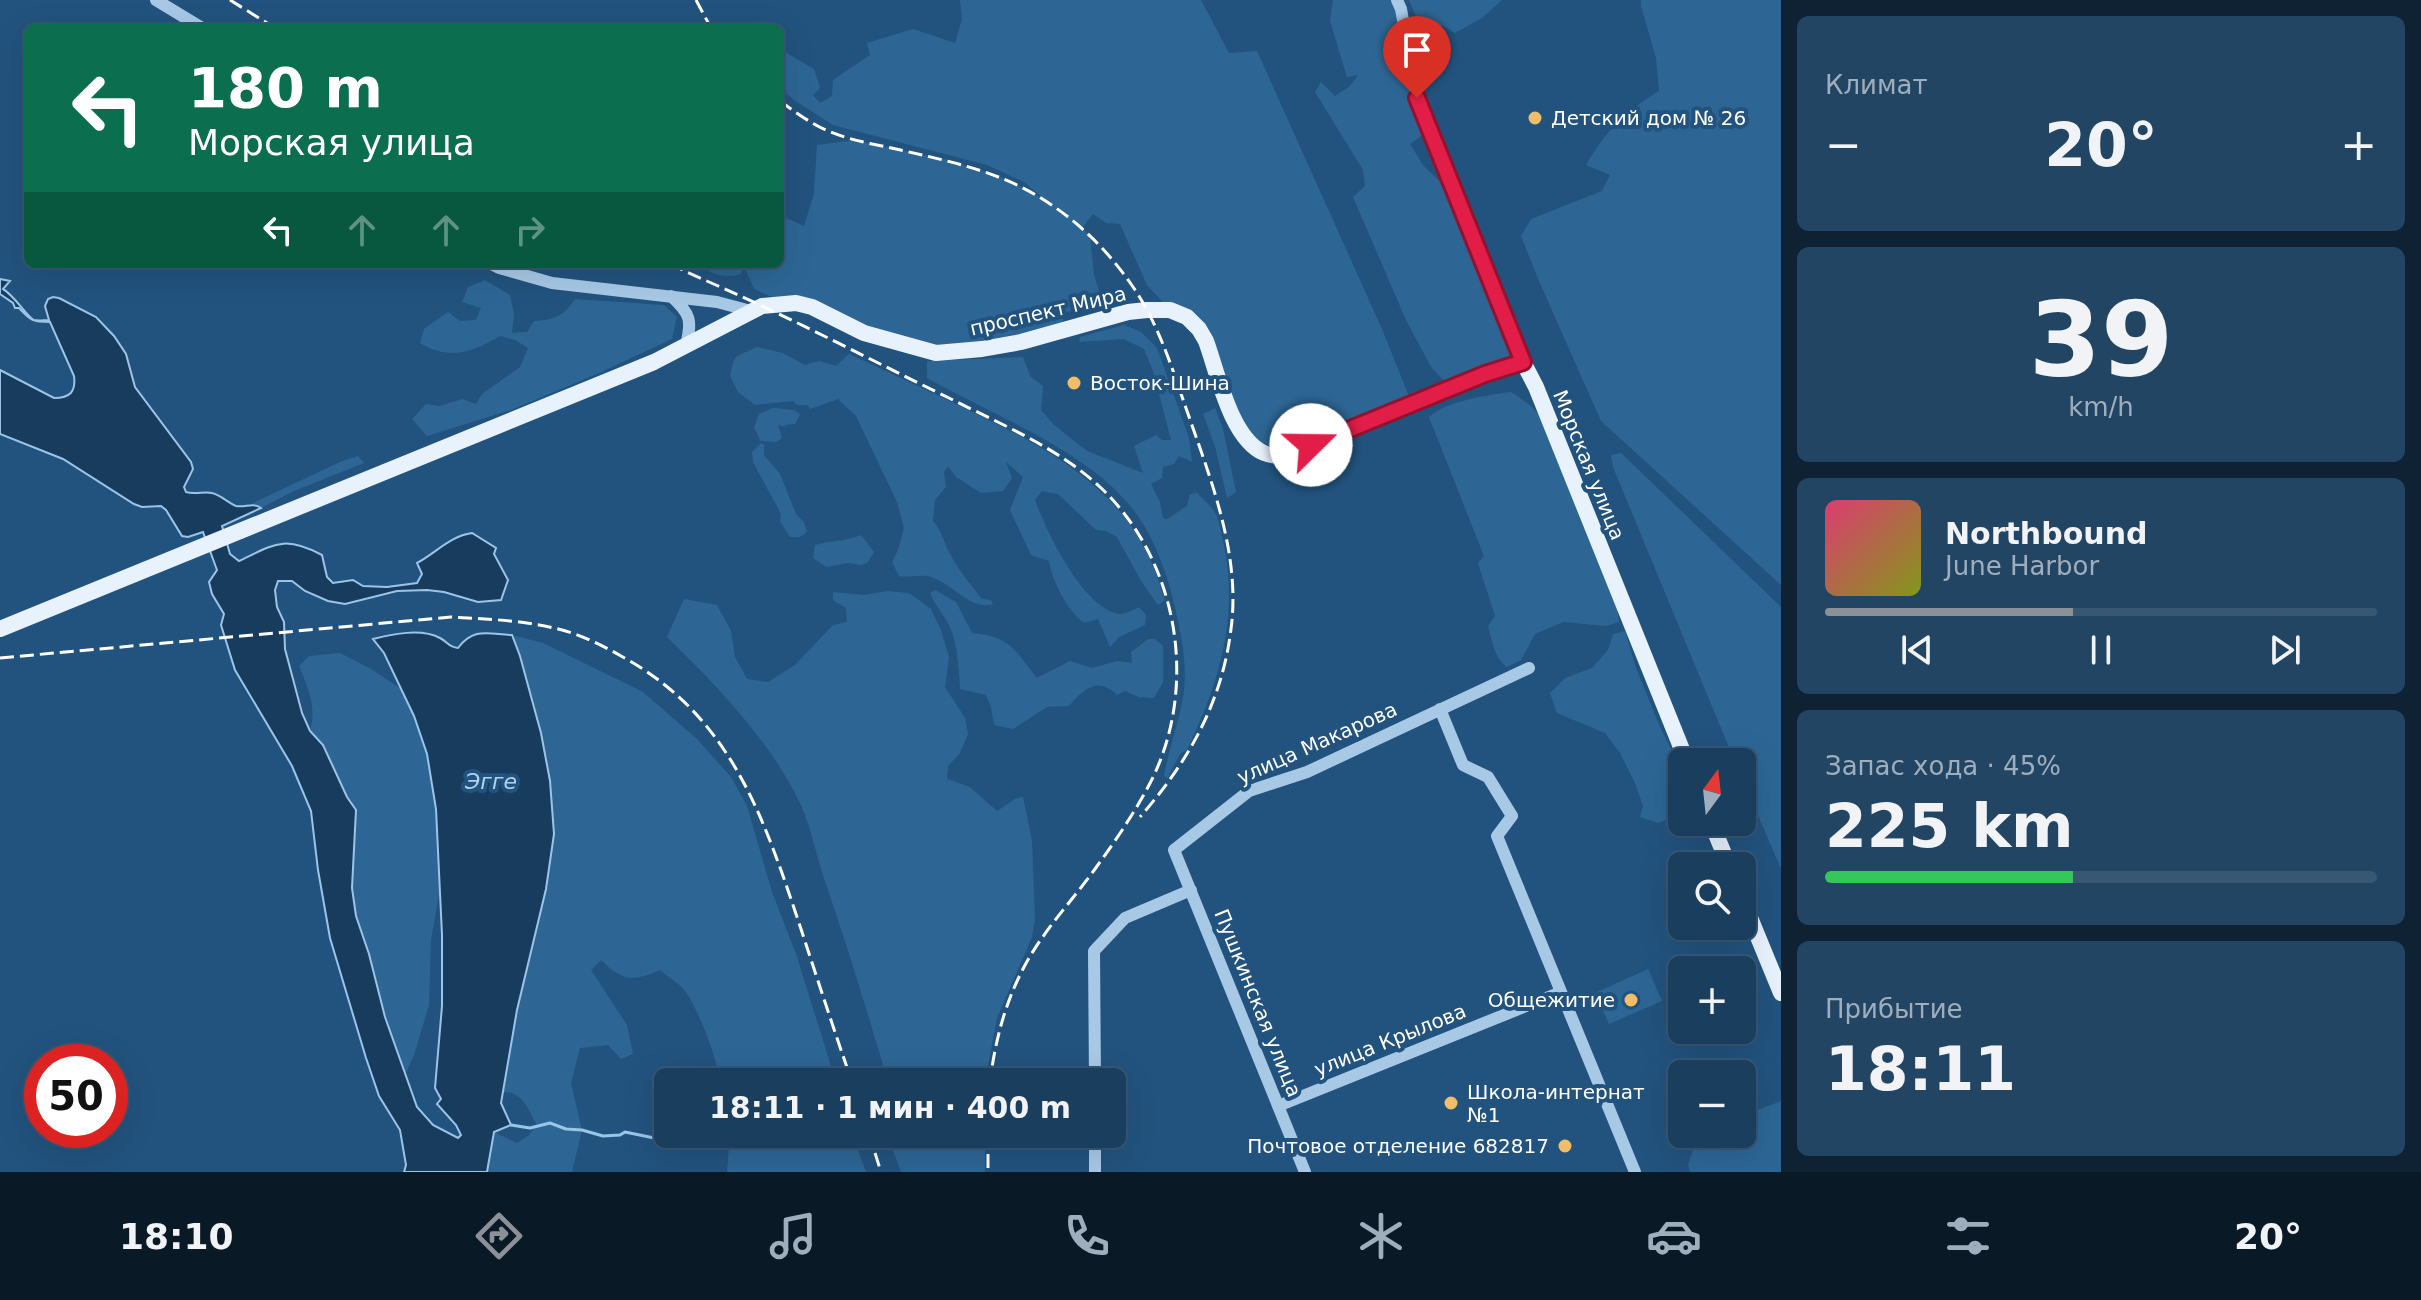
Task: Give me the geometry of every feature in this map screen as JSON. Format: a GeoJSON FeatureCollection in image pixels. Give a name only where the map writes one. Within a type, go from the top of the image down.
{"type":"FeatureCollection","features":[{"type":"Feature","properties":{"kind":"main road","name":"проспект Мира"},"geometry":{"type":"LineString","coordinates":[[5,627],[654,362],[762,306],[796,303],[812,307],[864,333],[936,353],[1021,342],[1128,312],[1170,310],[1187,317],[1206,341],[1237,429],[1247,442],[1263,453],[1273,455],[1290,454],[1469,380],[1523,362]]}},
{"type":"Feature","properties":{"kind":"main road","name":"Морская улица"},"geometry":{"type":"LineString","coordinates":[[1523,362],[1536,387],[1681,748]]}},
{"type":"Feature","properties":{"kind":"main road"},"geometry":{"type":"LineString","coordinates":[[1756,932],[1781,993]]}},
{"type":"Feature","properties":{"kind":"street"},"geometry":{"type":"LineString","coordinates":[[156,0],[195,24]]}},
{"type":"Feature","properties":{"kind":"street","name":"Морская улица"},"geometry":{"type":"LineString","coordinates":[[1397,0],[1417,98],[1523,362]]}},
{"type":"Feature","properties":{"kind":"street"},"geometry":{"type":"LineString","coordinates":[[499,268],[552,283],[717,302],[751,311]]}},
{"type":"Feature","properties":{"kind":"street"},"geometry":{"type":"LineString","coordinates":[[671,296],[687,310],[690,327],[686,346]]}},
{"type":"Feature","properties":{"kind":"street","name":"улица Макарова"},"geometry":{"type":"LineString","coordinates":[[1174,850],[1249,791],[1307,772],[1529,668]]}},
{"type":"Feature","properties":{"kind":"street"},"geometry":{"type":"LineString","coordinates":[[1440,709],[1463,765],[1488,777],[1512,816],[1497,836],[1635,1172]]}},
{"type":"Feature","properties":{"kind":"street","name":"Пушкинская улица"},"geometry":{"type":"LineString","coordinates":[[1174,850],[1305,1172]]}},
{"type":"Feature","properties":{"kind":"street"},"geometry":{"type":"LineString","coordinates":[[1095,1068],[1094,951],[1125,918],[1191,890]]}},
{"type":"Feature","properties":{"kind":"street","name":"улица Крылова"},"geometry":{"type":"LineString","coordinates":[[1278,1106],[1561,992]]}},
{"type":"Feature","properties":{"kind":"street"},"geometry":{"type":"LineString","coordinates":[[1095,1148],[1095,1172]]}},
{"type":"Feature","properties":{"kind":"shaded area"},"geometry":{"type":"Polygon","coordinates":[[[960,0],[1201,0],[1229,53],[1257,51],[1382,329],[1412,404],[1290,454],[1247,442],[1206,341],[1147,285],[1120,224],[1106,223],[1093,214],[1082,228],[1090,235],[1094,275],[1103,303],[1064,313],[1062,331],[951,353],[785,303],[754,289],[745,268],[784,268],[784,217],[804,226],[814,194],[817,145],[855,140],[948,160],[1011,181],[1044,199],[1024,182],[987,165],[833,125],[784,91],[784,51],[814,69],[820,88],[813,95],[820,103],[832,96],[833,80],[870,55],[867,43],[913,29],[955,43],[962,19],[960,0]]]}},
{"type":"Feature","properties":{"kind":"shaded area"},"geometry":{"type":"Polygon","coordinates":[[[1333,0],[1397,0],[1430,130],[1410,144],[1423,165],[1458,200],[1516,346],[1500,369],[1451,388],[1431,367],[1406,320],[1353,197],[1365,186],[1363,170],[1315,92],[1321,82],[1335,96],[1350,86],[1358,75],[1347,77],[1330,21],[1333,0]]]}},
{"type":"Feature","properties":{"kind":"shaded area"},"geometry":{"type":"Polygon","coordinates":[[[1409,0],[1502,0],[1482,18],[1455,33],[1416,17],[1409,0]]]}},
{"type":"Feature","properties":{"kind":"shaded area"},"geometry":{"type":"Polygon","coordinates":[[[1641,0],[1781,0],[1781,585],[1601,421],[1521,236],[1531,219],[1602,191],[1610,175],[1586,165],[1617,123],[1659,91],[1656,58],[1641,0]]]}},
{"type":"Feature","properties":{"kind":"shaded area"},"geometry":{"type":"Polygon","coordinates":[[[705,268],[743,268],[741,274],[730,276],[705,268]]]}},
{"type":"Feature","properties":{"kind":"shaded area"},"geometry":{"type":"Polygon","coordinates":[[[485,280],[510,295],[514,314],[512,333],[527,332],[534,321],[558,316],[575,299],[664,305],[677,317],[672,339],[511,410],[427,436],[412,419],[426,404],[440,406],[462,399],[476,404],[482,394],[520,367],[528,348],[500,336],[470,350],[451,353],[420,343],[424,329],[448,312],[460,321],[476,320],[481,308],[462,302],[468,287],[485,280]]]}},
{"type":"Feature","properties":{"kind":"shaded area"},"geometry":{"type":"Polygon","coordinates":[[[1124,325],[1141,332],[1157,348],[1189,438],[1192,462],[1179,456],[1174,464],[1163,467],[1162,478],[1151,484],[1160,502],[1163,518],[1167,519],[1187,506],[1190,494],[1197,493],[1217,517],[1228,569],[1228,622],[1217,674],[1187,750],[1180,754],[1167,779],[1164,775],[1183,698],[1185,664],[1168,582],[1147,530],[1132,508],[1089,468],[1036,435],[927,378],[927,361],[1023,357],[1030,376],[1043,386],[1041,410],[1054,425],[1087,451],[1143,473],[1134,446],[1156,435],[1162,440],[1171,440],[1144,349],[1124,339],[1079,342],[1080,337],[1124,325]]]}},
{"type":"Feature","properties":{"kind":"shaded area"},"geometry":{"type":"Polygon","coordinates":[[[757,347],[783,353],[805,365],[819,361],[836,366],[849,354],[983,417],[1070,466],[1125,518],[1149,557],[1165,600],[1158,605],[1117,537],[1096,530],[1058,494],[1042,491],[1035,500],[1047,529],[1078,581],[1102,607],[1118,614],[1139,607],[1146,615],[1145,625],[1119,637],[1110,647],[1098,619],[1084,623],[1067,603],[1053,577],[1049,561],[1031,555],[1010,510],[1023,477],[1006,462],[1012,478],[1003,491],[981,493],[956,477],[948,466],[944,472],[946,487],[935,500],[933,521],[964,575],[982,599],[991,600],[993,604],[984,605],[969,600],[931,577],[899,576],[892,562],[904,528],[897,502],[856,416],[838,399],[810,409],[808,405],[797,405],[793,401],[755,405],[738,392],[730,376],[737,356],[757,347]]]}},
{"type":"Feature","properties":{"kind":"shaded area"},"geometry":{"type":"Polygon","coordinates":[[[1511,392],[1544,420],[1616,600],[1619,622],[1606,626],[1563,622],[1535,634],[1521,660],[1507,667],[1496,654],[1488,626],[1495,616],[1478,563],[1484,556],[1429,417],[1456,403],[1511,392]]]}},
{"type":"Feature","properties":{"kind":"shaded area"},"geometry":{"type":"Polygon","coordinates":[[[773,408],[794,410],[800,414],[795,424],[784,425],[786,427],[778,425],[782,438],[776,442],[761,441],[754,428],[759,414],[773,408]]]}},
{"type":"Feature","properties":{"kind":"shaded area"},"geometry":{"type":"Polygon","coordinates":[[[1215,408],[1223,429],[1236,492],[1227,498],[1215,446],[1203,414],[1215,408]]]}},
{"type":"Feature","properties":{"kind":"shaded area"},"geometry":{"type":"Polygon","coordinates":[[[761,443],[764,445],[764,455],[780,474],[796,514],[804,522],[807,532],[800,537],[790,537],[753,462],[752,452],[761,443]]]}},
{"type":"Feature","properties":{"kind":"shaded area"},"geometry":{"type":"Polygon","coordinates":[[[1621,453],[1781,607],[1781,869],[1756,811],[1756,748],[1729,748],[1613,467],[1611,455],[1621,453]]]}},
{"type":"Feature","properties":{"kind":"shaded area"},"geometry":{"type":"Polygon","coordinates":[[[358,456],[364,463],[261,508],[253,503],[340,462],[358,456]]]}},
{"type":"Feature","properties":{"kind":"shaded area"},"geometry":{"type":"Polygon","coordinates":[[[861,535],[874,552],[868,562],[826,567],[813,558],[815,545],[861,535]]]}},
{"type":"Feature","properties":{"kind":"shaded area"},"geometry":{"type":"Polygon","coordinates":[[[935,590],[956,602],[972,633],[1004,641],[1037,678],[1070,661],[1092,668],[1117,661],[1132,663],[1131,652],[1148,639],[1155,639],[1163,646],[1163,682],[1154,698],[1139,697],[1125,691],[1117,695],[1103,686],[1091,687],[1069,706],[1047,707],[1013,729],[994,725],[986,695],[960,689],[954,639],[930,593],[935,590]]]}},
{"type":"Feature","properties":{"kind":"shaded area"},"geometry":{"type":"Polygon","coordinates":[[[888,591],[909,593],[931,609],[941,630],[949,657],[945,687],[965,718],[968,734],[960,753],[948,766],[947,779],[970,787],[997,811],[1023,797],[1032,841],[1035,918],[1032,937],[997,1018],[988,1068],[884,1068],[802,806],[755,732],[667,637],[684,599],[717,605],[731,631],[735,657],[747,679],[768,682],[795,665],[833,625],[847,622],[846,608],[833,600],[833,592],[864,595],[888,591]]]}},
{"type":"Feature","properties":{"kind":"shaded area"},"geometry":{"type":"Polygon","coordinates":[[[1625,631],[1636,668],[1671,748],[1668,748],[1668,819],[1658,823],[1640,817],[1643,806],[1635,783],[1620,753],[1605,733],[1557,713],[1550,693],[1565,678],[1592,668],[1608,650],[1613,634],[1625,631]]]}},
{"type":"Feature","properties":{"kind":"shaded area"},"geometry":{"type":"Polygon","coordinates":[[[512,635],[543,643],[643,692],[697,739],[731,777],[747,806],[772,892],[796,954],[832,1068],[717,1068],[696,1009],[683,988],[660,970],[635,978],[622,976],[601,960],[591,970],[627,1025],[633,1054],[621,1059],[608,1045],[580,1048],[571,1083],[582,1130],[572,1172],[487,1172],[494,1132],[517,1143],[537,1125],[520,1098],[503,1092],[517,1010],[546,889],[554,834],[550,781],[541,733],[512,635]]]}},
{"type":"Feature","properties":{"kind":"shaded area"},"geometry":{"type":"Polygon","coordinates":[[[340,653],[400,688],[427,754],[436,809],[440,889],[431,940],[429,1005],[405,1075],[356,916],[352,888],[356,810],[323,745],[310,731],[312,706],[299,666],[309,656],[340,653]]]}},
{"type":"Feature","properties":{"kind":"shaded area"},"geometry":{"type":"Polygon","coordinates":[[[1648,969],[1662,1001],[1609,1024],[1595,993],[1648,969]]]}},
{"type":"Feature","properties":{"kind":"shaded area"},"geometry":{"type":"Polygon","coordinates":[[[1781,1101],[1781,1172],[1690,1172],[1688,1165],[1693,1148],[1756,1148],[1756,1111],[1781,1101]]]}},
{"type":"Feature","properties":{"kind":"shaded area"},"geometry":{"type":"Polygon","coordinates":[[[729,1148],[857,1148],[866,1172],[727,1172],[729,1148]]]}},
{"type":"Feature","properties":{"kind":"shaded area"},"geometry":{"type":"Polygon","coordinates":[[[892,1148],[985,1148],[985,1172],[901,1172],[892,1148]]]}},
{"type":"Feature","properties":{"kind":"water","name":"Эгге"},"geometry":{"type":"Polygon","coordinates":[[[0,279],[10,281],[3,289],[34,320],[49,320],[45,306],[48,299],[59,298],[96,317],[114,336],[126,354],[135,387],[191,462],[193,469],[184,487],[186,492],[212,493],[236,506],[255,505],[261,508],[222,526],[230,554],[239,561],[271,546],[298,545],[322,555],[327,577],[333,583],[353,580],[363,586],[387,587],[417,583],[422,574],[417,563],[464,535],[472,533],[496,548],[494,554],[508,580],[501,600],[478,602],[427,590],[397,591],[345,604],[328,601],[305,591],[292,581],[278,581],[275,590],[277,607],[284,622],[285,649],[302,713],[310,731],[323,745],[356,810],[352,888],[356,916],[385,1017],[417,1107],[433,1125],[458,1138],[461,1135],[456,1125],[437,1104],[441,1099],[435,1088],[442,1006],[442,935],[436,809],[427,754],[414,716],[384,653],[373,639],[424,633],[458,648],[476,634],[512,635],[520,656],[541,733],[550,781],[554,834],[546,889],[517,1010],[501,1103],[511,1125],[494,1132],[487,1172],[404,1172],[406,1165],[400,1130],[379,1096],[330,938],[311,811],[292,766],[235,670],[221,625],[224,614],[209,582],[217,570],[203,532],[182,536],[161,506],[142,507],[134,504],[63,459],[0,434],[0,370],[54,398],[71,393],[74,376],[50,322],[33,320],[15,308],[0,294],[0,279]]]}},
{"type":"Feature","properties":{"kind":"waterway"},"geometry":{"type":"LineString","coordinates":[[511,1125],[530,1128],[550,1123],[603,1136],[625,1132],[654,1138]]}},
{"type":"Feature","properties":{"kind":"railway"},"geometry":{"type":"LineString","coordinates":[[230,0],[269,24]]}},
{"type":"Feature","properties":{"kind":"railway"},"geometry":{"type":"LineString","coordinates":[[696,0],[709,24]]}},
{"type":"Feature","properties":{"kind":"railway"},"geometry":{"type":"LineString","coordinates":[[784,104],[808,121],[834,133],[973,168],[1027,190],[1069,218],[1103,249],[1141,299],[1157,330],[1222,518],[1232,573],[1233,601],[1226,656],[1211,707],[1188,753],[1140,817]]}},
{"type":"Feature","properties":{"kind":"railway"},"geometry":{"type":"LineString","coordinates":[[679,268],[752,301],[1047,448],[1100,487],[1127,517],[1149,552],[1164,590],[1174,629],[1177,670],[1174,710],[1164,750],[1148,787],[1123,829],[1024,967],[1011,994],[992,1068]]}},
{"type":"Feature","properties":{"kind":"railway"},"geometry":{"type":"LineString","coordinates":[[0,658],[451,617],[541,625],[605,647],[658,680],[690,707],[716,738],[738,772],[772,845],[847,1068]]}},
{"type":"Feature","properties":{"kind":"railway"},"geometry":{"type":"LineString","coordinates":[[873,1148],[881,1172]]}},
{"type":"Feature","properties":{"kind":"railway"},"geometry":{"type":"LineString","coordinates":[[988,1148],[988,1172]]}},
{"type":"Feature","properties":{"kind":"place","name":"Детский дом № 26"},"geometry":{"type":"Point","coordinates":[1535,118]}},
{"type":"Feature","properties":{"kind":"place","name":"Восток-Шина"},"geometry":{"type":"Point","coordinates":[1074,383]}},
{"type":"Feature","properties":{"kind":"place","name":"Общежитие"},"geometry":{"type":"Point","coordinates":[1631,1000]}},
{"type":"Feature","properties":{"kind":"place","name":"Школа-интернат №1"},"geometry":{"type":"Point","coordinates":[1451,1103]}},
{"type":"Feature","properties":{"kind":"place","name":"Почтовое отделение 682817"},"geometry":{"type":"Point","coordinates":[1565,1146]}},
{"type":"Feature","properties":{"kind":"route"},"geometry":{"type":"LineString","coordinates":[[1311,445],[1485,374],[1523,362],[1417,98]]}}]}
